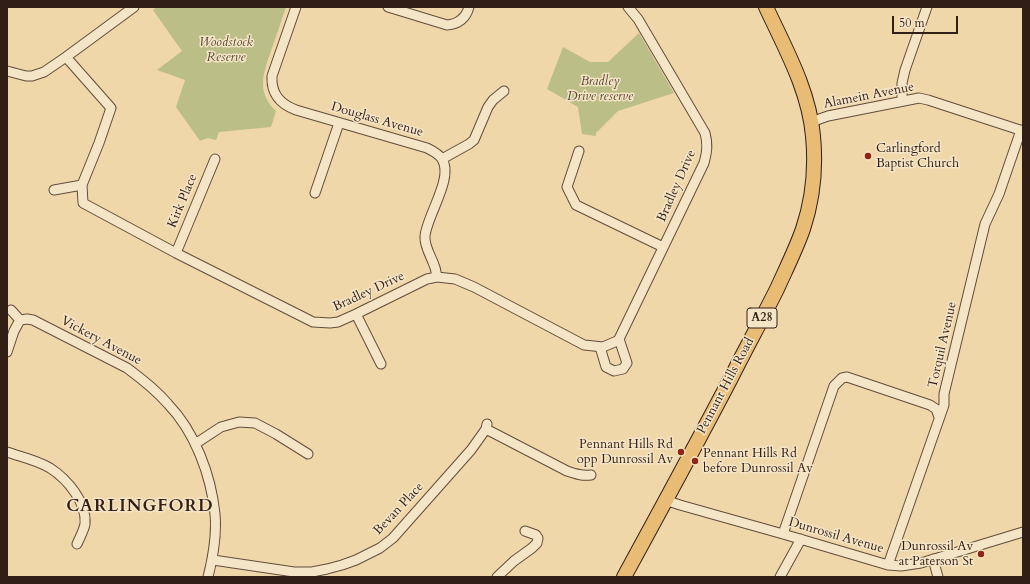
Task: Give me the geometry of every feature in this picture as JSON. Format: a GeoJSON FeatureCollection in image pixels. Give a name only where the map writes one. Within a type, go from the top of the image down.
{"type":"FeatureCollection","features":[{"type":"Feature","properties":{"kind":"highway","name":"Pennant Hills Road"},"geometry":{"type":"LineString","coordinates":[[624,577],[771,300],[803,229],[813,178],[813,136],[811,122],[806,100],[795,70],[766,7]]}},
{"type":"Feature","properties":{"kind":"street"},"geometry":{"type":"LineString","coordinates":[[7,71],[26,76],[37,75],[44,72],[66,58],[134,7]]}},
{"type":"Feature","properties":{"kind":"street","name":"Douglass Avenue"},"geometry":{"type":"LineString","coordinates":[[296,7],[272,76],[274,93],[280,101],[288,107],[433,150],[442,159]]}},
{"type":"Feature","properties":{"kind":"street"},"geometry":{"type":"LineString","coordinates":[[388,7],[447,25],[456,23],[462,19],[467,13],[469,7]]}},
{"type":"Feature","properties":{"kind":"street","name":"Bradley Drive"},"geometry":{"type":"LineString","coordinates":[[619,339],[662,247],[704,163],[707,151],[705,133],[638,19],[628,7]]}},
{"type":"Feature","properties":{"kind":"street"},"geometry":{"type":"LineString","coordinates":[[902,102],[904,70],[927,7]]}},
{"type":"Feature","properties":{"kind":"street"},"geometry":{"type":"LineString","coordinates":[[54,190],[82,185],[111,108],[66,58]]}},
{"type":"Feature","properties":{"kind":"street"},"geometry":{"type":"LineString","coordinates":[[437,277],[436,269],[424,238],[444,180],[445,166],[442,159],[474,140],[488,107],[493,100],[504,91]]}},
{"type":"Feature","properties":{"kind":"street","name":"Alamein Avenue"},"geometry":{"type":"LineString","coordinates":[[811,122],[828,116],[920,98],[1022,130]]}},
{"type":"Feature","properties":{"kind":"street"},"geometry":{"type":"LineString","coordinates":[[315,193],[339,123]]}},
{"type":"Feature","properties":{"kind":"street","name":"Torquil Avenue"},"geometry":{"type":"LineString","coordinates":[[888,564],[944,405],[944,394],[952,358],[985,224],[999,194],[1022,130]]}},
{"type":"Feature","properties":{"kind":"street"},"geometry":{"type":"LineString","coordinates":[[579,151],[567,187],[576,205],[662,247]]}},
{"type":"Feature","properties":{"kind":"street","name":"Kirk Place"},"geometry":{"type":"LineString","coordinates":[[176,253],[215,159]]}},
{"type":"Feature","properties":{"kind":"street","name":"Bradley Drive"},"geometry":{"type":"LineString","coordinates":[[82,185],[83,203],[176,253],[313,322],[338,322],[427,279],[437,277],[456,278],[584,345],[600,347]]}},
{"type":"Feature","properties":{"kind":"street"},"geometry":{"type":"LineString","coordinates":[[7,352],[14,331],[20,320],[11,310]]}},
{"type":"Feature","properties":{"kind":"street"},"geometry":{"type":"LineString","coordinates":[[356,314],[381,364]]}},
{"type":"Feature","properties":{"kind":"street","name":"Vickery Avenue"},"geometry":{"type":"LineString","coordinates":[[20,320],[33,320],[127,368],[154,389],[170,405],[195,444],[206,469],[210,487],[215,515],[215,536],[213,560],[208,577]]}},
{"type":"Feature","properties":{"kind":"street"},"geometry":{"type":"LineString","coordinates":[[619,339],[627,363],[623,369],[614,371],[606,367],[600,347],[619,339]]}},
{"type":"Feature","properties":{"kind":"street"},"geometry":{"type":"LineString","coordinates":[[783,534],[834,386],[842,378],[847,377],[930,405],[936,409],[939,417]]}},
{"type":"Feature","properties":{"kind":"street"},"geometry":{"type":"LineString","coordinates":[[195,444],[221,427],[239,422],[255,423],[308,454]]}},
{"type":"Feature","properties":{"kind":"street","name":"Bevan Place"},"geometry":{"type":"LineString","coordinates":[[213,560],[294,572],[312,572],[342,566],[368,555],[393,538],[471,450],[487,427],[567,471],[577,475],[591,475]]}},
{"type":"Feature","properties":{"kind":"street"},"geometry":{"type":"LineString","coordinates":[[7,452],[50,468],[74,491],[82,504],[85,520],[77,544]]}},
{"type":"Feature","properties":{"kind":"street","name":"Dunrossil Avenue"},"geometry":{"type":"LineString","coordinates":[[665,500],[888,564],[901,566],[933,559],[1023,532]]}},
{"type":"Feature","properties":{"kind":"street"},"geometry":{"type":"LineString","coordinates":[[497,577],[537,543],[538,538],[536,535],[525,531]]}},
{"type":"Feature","properties":{"kind":"street"},"geometry":{"type":"LineString","coordinates":[[780,577],[801,539]]}},
{"type":"Feature","properties":{"kind":"street"},"geometry":{"type":"LineString","coordinates":[[933,559],[938,577]]}},
{"type":"Feature","properties":{"kind":"green space","name":"Woodstock Reserve"},"geometry":{"type":"Polygon","coordinates":[[[156,7],[286,7],[266,65],[263,81],[265,96],[269,104],[276,111],[271,127],[219,132],[216,140],[208,138],[200,141],[176,107],[185,80],[157,70],[182,51],[153,10],[156,7]]]}},
{"type":"Feature","properties":{"kind":"green space","name":"Bradley Drive reserve"},"geometry":{"type":"Polygon","coordinates":[[[639,33],[674,93],[618,111],[596,133],[596,136],[582,134],[578,107],[547,89],[563,47],[590,62],[608,62],[639,33]]]}},
{"type":"Feature","properties":{"kind":"place","name":"Carlingford Baptist Church"},"geometry":{"type":"Point","coordinates":[868,156]}},
{"type":"Feature","properties":{"kind":"place","name":"Pennant Hills Rd opp Dunrossil Av"},"geometry":{"type":"Point","coordinates":[681,452]}},
{"type":"Feature","properties":{"kind":"place","name":"Pennant Hills Rd before Dunrossil Av"},"geometry":{"type":"Point","coordinates":[695,461]}},
{"type":"Feature","properties":{"kind":"place","name":"Dunrossil Av at Paterson St"},"geometry":{"type":"Point","coordinates":[981,554]}},
{"type":"Feature","properties":{"kind":"district","name":"CARLINGFORD"},"geometry":{"type":"Point","coordinates":[140,507]}}]}
